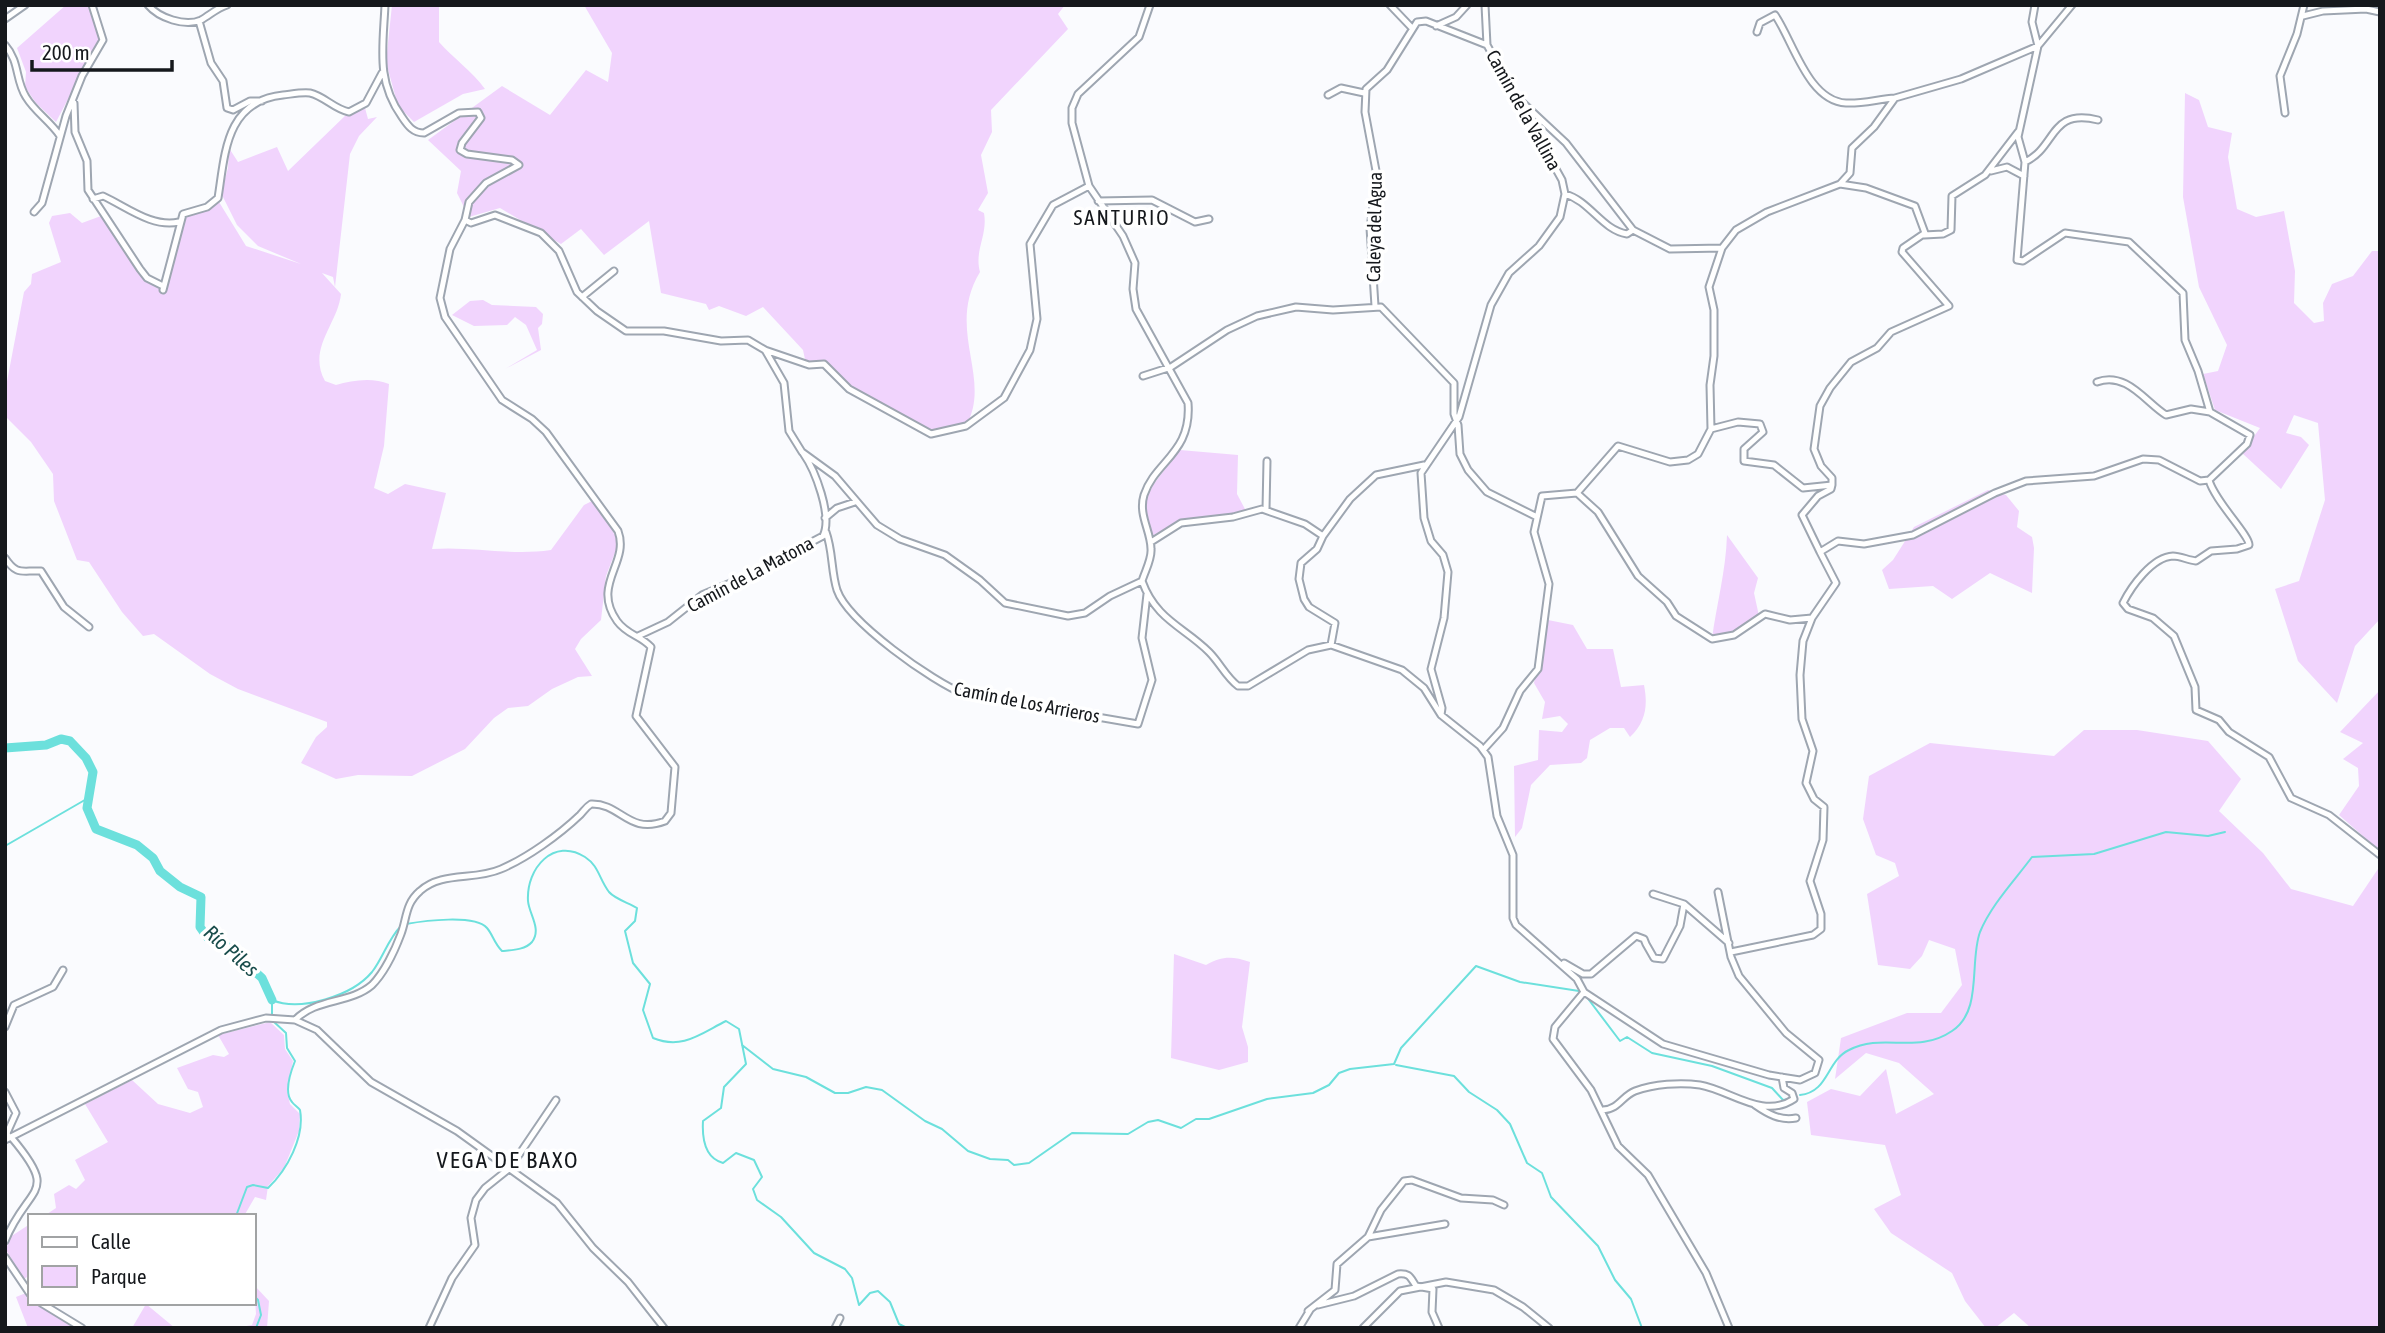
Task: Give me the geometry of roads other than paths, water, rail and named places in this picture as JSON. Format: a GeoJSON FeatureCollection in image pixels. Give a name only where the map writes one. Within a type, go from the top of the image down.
{"type":"FeatureCollection","features":[{"type":"Feature","properties":{"kind":"street"},"geometry":{"type":"LineString","coordinates":[[5,19],[25,5]]}},
{"type":"Feature","properties":{"kind":"street"},"geometry":{"type":"LineString","coordinates":[[34,212],[42,203],[60,136],[82,76],[103,40],[92,5]]}},
{"type":"Feature","properties":{"kind":"street"},"geometry":{"type":"LineString","coordinates":[[148,5],[158,16],[167,19],[199,21],[227,5]]}},
{"type":"Feature","properties":{"kind":"street"},"geometry":{"type":"LineString","coordinates":[[296,1020],[315,1006],[370,986],[390,956],[416,895],[431,883],[445,878],[478,876],[503,869],[557,833],[591,804],[600,805],[640,825],[670,818],[675,772],[673,762],[637,719],[651,650],[649,644],[624,630],[608,601],[609,578],[621,547],[618,531],[546,432],[532,419],[502,400],[443,313],[440,298],[443,272],[450,248],[465,220],[469,202],[475,192],[519,165],[512,160],[467,154],[460,150],[462,143],[481,118],[478,112],[459,113],[424,133],[414,130],[390,101],[382,73],[385,5]]}},
{"type":"Feature","properties":{"kind":"street"},"geometry":{"type":"LineString","coordinates":[[1150,5],[1139,37],[1074,100],[1072,123],[1089,186],[1131,253],[1136,271],[1133,289],[1136,309],[1187,399],[1189,414],[1178,449],[1145,492],[1143,514],[1151,555],[1142,581],[1147,594],[1170,624],[1207,649],[1238,686],[1248,686],[1308,650],[1331,645],[1402,670],[1424,688],[1441,715],[1484,749],[1492,771],[1497,816],[1513,855],[1513,918],[1530,938],[1577,979],[1584,992],[1641,1033],[1663,1044],[1782,1077],[1800,1080],[1815,1073],[1819,1060],[1786,1033],[1739,976],[1728,943],[1718,892]]}},
{"type":"Feature","properties":{"kind":"street"},"geometry":{"type":"LineString","coordinates":[[1390,5],[1411,27]]}},
{"type":"Feature","properties":{"kind":"street"},"geometry":{"type":"LineString","coordinates":[[1436,26],[1456,17],[1467,5]]}},
{"type":"Feature","properties":{"kind":"street","name":"Camín de la Vallina"},"geometry":{"type":"LineString","coordinates":[[1424,465],[1457,421],[1491,305],[1509,273],[1553,230],[1565,194],[1562,180],[1487,45],[1485,5]]}},
{"type":"Feature","properties":{"kind":"street"},"geometry":{"type":"LineString","coordinates":[[2035,5],[2032,22],[2038,46]]}},
{"type":"Feature","properties":{"kind":"street"},"geometry":{"type":"LineString","coordinates":[[1985,175],[2018,132],[2038,46],[2072,5]]}},
{"type":"Feature","properties":{"kind":"street"},"geometry":{"type":"LineString","coordinates":[[2286,113],[2280,76],[2303,16],[2304,5]]}},
{"type":"Feature","properties":{"kind":"street"},"geometry":{"type":"LineString","coordinates":[[2303,16],[2326,11],[2366,9],[2380,12]]}},
{"type":"Feature","properties":{"kind":"street"},"geometry":{"type":"LineString","coordinates":[[1757,32],[1760,23],[1775,15],[1797,59],[1825,96],[1848,103],[1895,98],[1961,79],[2038,46]]}},
{"type":"Feature","properties":{"kind":"street"},"geometry":{"type":"LineString","coordinates":[[1328,95],[1341,88],[1364,93],[1371,82],[1392,64],[1411,27],[1423,20],[1487,45]]}},
{"type":"Feature","properties":{"kind":"street"},"geometry":{"type":"LineString","coordinates":[[199,21],[211,63],[224,83],[227,108],[233,110],[250,101],[262,101]]}},
{"type":"Feature","properties":{"kind":"street"},"geometry":{"type":"LineString","coordinates":[[5,45],[19,67],[21,89],[26,98],[60,136]]}},
{"type":"Feature","properties":{"kind":"street"},"geometry":{"type":"LineString","coordinates":[[74,100],[75,132],[87,161],[86,184],[93,199],[147,278],[163,288],[180,222],[188,212],[208,207],[218,198],[219,172],[232,131],[239,119],[262,101],[276,96],[310,93],[349,112],[366,103],[382,73]]}},
{"type":"Feature","properties":{"kind":"street","name":"Caleya del Agua"},"geometry":{"type":"LineString","coordinates":[[1364,93],[1369,140],[1377,176],[1370,228],[1375,306]]}},
{"type":"Feature","properties":{"kind":"street"},"geometry":{"type":"LineString","coordinates":[[1518,98],[1566,142],[1633,230],[1670,249],[1722,248]]}},
{"type":"Feature","properties":{"kind":"street"},"geometry":{"type":"LineString","coordinates":[[1577,493],[1618,446],[1670,463],[1698,454],[1712,429],[1710,384],[1714,356],[1714,310],[1709,287],[1722,248],[1736,230],[1767,212],[1840,184],[1850,173],[1852,148],[1874,127],[1895,98]]}},
{"type":"Feature","properties":{"kind":"street"},"geometry":{"type":"LineString","coordinates":[[2025,162],[2037,154],[2061,124],[2077,117],[2098,120]]}},
{"type":"Feature","properties":{"kind":"street"},"geometry":{"type":"LineString","coordinates":[[2018,132],[2025,162],[2017,260],[2022,261],[2065,233],[2093,238],[2117,238],[2133,245],[2183,293],[2186,348],[2198,371],[2210,412]]}},
{"type":"Feature","properties":{"kind":"street"},"geometry":{"type":"LineString","coordinates":[[1731,952],[1813,935],[1821,929],[1821,914],[1810,881],[1822,840],[1825,807],[1814,799],[1806,783],[1813,751],[1802,719],[1800,675],[1803,641],[1812,618],[1836,583],[1802,515],[1810,503],[1831,489],[1832,485],[1832,478],[1821,466],[1814,449],[1819,405],[1851,362],[1877,348],[1891,332],[1949,306],[1902,252],[1902,248],[1924,235],[1944,234],[1951,230],[1952,196],[1985,175],[2003,166],[2024,176]]}},
{"type":"Feature","properties":{"kind":"street"},"geometry":{"type":"LineString","coordinates":[[1840,184],[1866,188],[1912,204],[1918,213],[1924,235]]}},
{"type":"Feature","properties":{"kind":"street"},"geometry":{"type":"LineString","coordinates":[[465,220],[471,223],[495,215],[541,233],[559,251],[582,297],[626,331],[664,331],[721,341],[748,340],[765,350],[809,365],[824,364],[849,389],[930,434],[941,434],[966,426],[1002,401],[1030,350],[1038,314],[1029,249],[1033,239],[1059,199],[1089,186]]}},
{"type":"Feature","properties":{"kind":"street"},"geometry":{"type":"LineString","coordinates":[[1565,194],[1585,204],[1617,232],[1627,234],[1633,230]]}},
{"type":"Feature","properties":{"kind":"street"},"geometry":{"type":"LineString","coordinates":[[93,199],[103,195],[118,206],[159,224],[180,222]]}},
{"type":"Feature","properties":{"kind":"street"},"geometry":{"type":"LineString","coordinates":[[1098,201],[1152,200],[1195,222],[1209,219]]}},
{"type":"Feature","properties":{"kind":"street"},"geometry":{"type":"LineString","coordinates":[[582,297],[614,271]]}},
{"type":"Feature","properties":{"kind":"street"},"geometry":{"type":"LineString","coordinates":[[1143,376],[1168,369],[1227,330],[1257,316],[1296,307],[1333,310],[1375,306],[1385,309],[1452,379],[1460,454],[1479,486],[1535,516]]}},
{"type":"Feature","properties":{"kind":"street","name":"Camín de La Matona"},"geometry":{"type":"LineString","coordinates":[[638,636],[667,622],[702,595],[745,577],[819,538],[825,532],[818,479],[789,431],[784,383],[765,350]]}},
{"type":"Feature","properties":{"kind":"street"},"geometry":{"type":"LineString","coordinates":[[1819,552],[1838,541],[1864,544],[1913,535],[1995,492],[2026,481],[2094,476],[2143,458],[2159,460],[2200,481],[2208,480],[2250,438],[2247,430],[2210,412],[2190,409],[2166,415],[2137,389],[2105,380],[2097,382]]}},
{"type":"Feature","properties":{"kind":"street"},"geometry":{"type":"LineString","coordinates":[[1712,429],[1738,422],[1760,424],[1763,432],[1744,449],[1744,461],[1774,464],[1803,488],[1832,485]]}},
{"type":"Feature","properties":{"kind":"street"},"geometry":{"type":"LineString","coordinates":[[802,452],[835,476],[855,502],[889,533],[921,548],[945,555],[980,580],[1005,603],[1018,608],[1068,616],[1085,613],[1110,596],[1142,581]]}},
{"type":"Feature","properties":{"kind":"street"},"geometry":{"type":"LineString","coordinates":[[1266,509],[1267,461]]}},
{"type":"Feature","properties":{"kind":"street"},"geometry":{"type":"LineString","coordinates":[[1331,645],[1335,623],[1309,607],[1299,579],[1301,563],[1317,549],[1322,536],[1350,499],[1376,475],[1424,465],[1420,481],[1423,518],[1431,541],[1443,555],[1448,572],[1444,618],[1431,669],[1443,708],[1441,715]]}},
{"type":"Feature","properties":{"kind":"street"},"geometry":{"type":"LineString","coordinates":[[2208,480],[2224,511],[2248,536],[2249,545],[2211,551],[2196,561],[2166,558],[2136,583],[2123,603],[2128,609],[2154,618],[2174,636],[2195,687],[2196,710],[2220,720],[2234,735],[2269,757],[2291,797],[2329,815],[2380,855]]}},
{"type":"Feature","properties":{"kind":"street"},"geometry":{"type":"LineString","coordinates":[[1484,749],[1503,728],[1520,691],[1538,669],[1549,584],[1535,537],[1535,516],[1545,494],[1577,493],[1598,512],[1638,576],[1667,602],[1676,616],[1702,631],[1707,638],[1729,638],[1765,614],[1790,620],[1812,618]]}},
{"type":"Feature","properties":{"kind":"street"},"geometry":{"type":"LineString","coordinates":[[825,517],[836,508],[855,502]]}},
{"type":"Feature","properties":{"kind":"street"},"geometry":{"type":"LineString","coordinates":[[1150,542],[1181,523],[1225,518],[1266,509],[1305,524],[1322,536]]}},
{"type":"Feature","properties":{"kind":"street","name":"Camín de Los Arrieros"},"geometry":{"type":"LineString","coordinates":[[825,532],[831,547],[837,588],[848,607],[883,642],[941,685],[964,694],[1138,723],[1152,680],[1142,638],[1147,594]]}},
{"type":"Feature","properties":{"kind":"street"},"geometry":{"type":"LineString","coordinates":[[5,558],[15,572],[21,574],[41,571],[64,607],[89,627]]}},
{"type":"Feature","properties":{"kind":"street"},"geometry":{"type":"LineString","coordinates":[[1653,894],[1684,904],[1728,943]]}},
{"type":"Feature","properties":{"kind":"street"},"geometry":{"type":"LineString","coordinates":[[1555,958],[1588,975],[1636,936],[1644,939],[1654,958],[1665,957],[1680,926],[1684,904]]}},
{"type":"Feature","properties":{"kind":"street"},"geometry":{"type":"LineString","coordinates":[[5,1027],[13,1005],[54,987],[63,970]]}},
{"type":"Feature","properties":{"kind":"street"},"geometry":{"type":"LineString","coordinates":[[1584,992],[1555,1027],[1553,1039],[1578,1068],[1603,1110],[1618,1146],[1648,1175],[1675,1219],[1706,1273],[1729,1328]]}},
{"type":"Feature","properties":{"kind":"street"},"geometry":{"type":"LineString","coordinates":[[305,1023],[315,1006]]}},
{"type":"Feature","properties":{"kind":"street"},"geometry":{"type":"LineString","coordinates":[[8,1138],[221,1030],[266,1018],[296,1020],[325,1037],[371,1082],[457,1131],[557,1203],[593,1248],[628,1282],[664,1328]]}},
{"type":"Feature","properties":{"kind":"street"},"geometry":{"type":"LineString","coordinates":[[1752,1103],[1783,1105],[1794,1099],[1793,1093],[1784,1088],[1782,1077]]}},
{"type":"Feature","properties":{"kind":"street"},"geometry":{"type":"LineString","coordinates":[[1603,1110],[1615,1107],[1635,1091],[1670,1084],[1700,1085],[1752,1103],[1770,1115],[1787,1120],[1796,1118]]}},
{"type":"Feature","properties":{"kind":"street"},"geometry":{"type":"LineString","coordinates":[[5,1092],[16,1114],[6,1133],[35,1166],[38,1180],[34,1194],[19,1213],[5,1241]]}},
{"type":"Feature","properties":{"kind":"street"},"geometry":{"type":"LineString","coordinates":[[429,1328],[452,1278],[475,1245],[471,1218],[476,1200],[485,1188],[510,1168],[556,1100]]}},
{"type":"Feature","properties":{"kind":"street"},"geometry":{"type":"LineString","coordinates":[[1299,1328],[1308,1311],[1335,1290],[1336,1264],[1368,1237],[1395,1189],[1408,1179],[1461,1198],[1493,1200],[1504,1205]]}},
{"type":"Feature","properties":{"kind":"street"},"geometry":{"type":"LineString","coordinates":[[1368,1237],[1445,1224]]}},
{"type":"Feature","properties":{"kind":"street"},"geometry":{"type":"LineString","coordinates":[[5,1256],[28,1291]]}},
{"type":"Feature","properties":{"kind":"street"},"geometry":{"type":"LineString","coordinates":[[1308,1311],[1324,1303],[1354,1296],[1398,1274],[1411,1276],[1416,1286]]}},
{"type":"Feature","properties":{"kind":"street"},"geometry":{"type":"LineString","coordinates":[[1363,1328],[1400,1291],[1446,1282],[1494,1290],[1523,1307],[1549,1328]]}},
{"type":"Feature","properties":{"kind":"street"},"geometry":{"type":"LineString","coordinates":[[1416,1286],[1433,1289],[1432,1312],[1439,1328]]}},
{"type":"Feature","properties":{"kind":"street"},"geometry":{"type":"LineString","coordinates":[[44,1305],[82,1328]]}},
{"type":"Feature","properties":{"kind":"street"},"geometry":{"type":"LineString","coordinates":[[835,1328],[840,1318]]}},
{"type":"Feature","properties":{"kind":"waterway","name":"Río Piles"},"geometry":{"type":"LineString","coordinates":[[5,748],[46,745],[61,739],[70,741],[86,758],[93,772],[87,808],[96,829],[137,845],[153,858],[160,871],[180,887],[201,897],[200,927],[207,937],[220,940],[262,978],[272,1000]]}},
{"type":"Feature","properties":{"kind":"waterway"},"geometry":{"type":"LineString","coordinates":[[5,846],[90,797]]}},
{"type":"Feature","properties":{"kind":"waterway"},"geometry":{"type":"LineString","coordinates":[[1800,1095],[1817,1088],[1841,1055],[1849,1050],[1875,1043],[1926,1042],[1952,1031],[1962,1022],[1972,999],[1980,932],[1997,902],[2032,857],[2094,854],[2166,832],[2208,836],[2225,832]]}},
{"type":"Feature","properties":{"kind":"waterway"},"geometry":{"type":"LineString","coordinates":[[406,924],[424,921],[472,921],[487,928],[502,951],[522,948],[532,942],[536,932],[528,901],[532,877],[537,867],[553,853],[563,851],[574,852],[590,861],[609,892],[637,908],[635,921],[625,931],[633,963],[650,984],[643,1010],[653,1038],[673,1042],[691,1039],[726,1021],[739,1029],[746,1064],[724,1087],[721,1108],[703,1121],[708,1152],[723,1163],[736,1153],[754,1160],[762,1177],[753,1189],[757,1200],[781,1217],[814,1253],[845,1269],[852,1278],[859,1305],[870,1293],[878,1291],[890,1302],[899,1324],[907,1328]]}},
{"type":"Feature","properties":{"kind":"waterway"},"geometry":{"type":"LineString","coordinates":[[272,1016],[272,1000],[311,1003],[339,995],[363,981],[376,967],[401,926]]}},
{"type":"Feature","properties":{"kind":"waterway"},"geometry":{"type":"LineString","coordinates":[[742,1045],[773,1069],[806,1077],[835,1093],[848,1093],[866,1087],[882,1090],[925,1121],[942,1129],[968,1151],[990,1159],[1008,1160],[1014,1165],[1029,1163],[1072,1133],[1128,1134],[1148,1122],[1158,1120],[1181,1128],[1196,1119],[1209,1119],[1267,1099],[1313,1093],[1329,1085],[1339,1073],[1350,1069],[1394,1064],[1401,1048],[1476,966],[1520,982],[1579,991]]}},
{"type":"Feature","properties":{"kind":"waterway"},"geometry":{"type":"LineString","coordinates":[[1586,996],[1620,1041],[1627,1037],[1652,1053],[1712,1066],[1772,1088],[1783,1100],[1789,1099]]}},
{"type":"Feature","properties":{"kind":"waterway"},"geometry":{"type":"LineString","coordinates":[[237,1214],[247,1187],[253,1185],[268,1188],[282,1172],[300,1131],[300,1110],[288,1093],[295,1061],[287,1048],[286,1033],[273,1021]]}},
{"type":"Feature","properties":{"kind":"waterway"},"geometry":{"type":"LineString","coordinates":[[1396,1065],[1454,1076],[1469,1092],[1497,1110],[1510,1124],[1527,1163],[1542,1173],[1551,1197],[1598,1246],[1615,1280],[1631,1299],[1642,1328]]}},
{"type":"Feature","properties":{"kind":"waterway"},"geometry":{"type":"LineString","coordinates":[[256,1298],[261,1315],[256,1328]]}},
{"type":"Feature","properties":{"kind":"district","name":"SANTURIO"},"geometry":{"type":"Point","coordinates":[1122,218]}},
{"type":"Feature","properties":{"kind":"district","name":"VEGA DE BAXO"},"geometry":{"type":"Point","coordinates":[508,1160]}}]}
